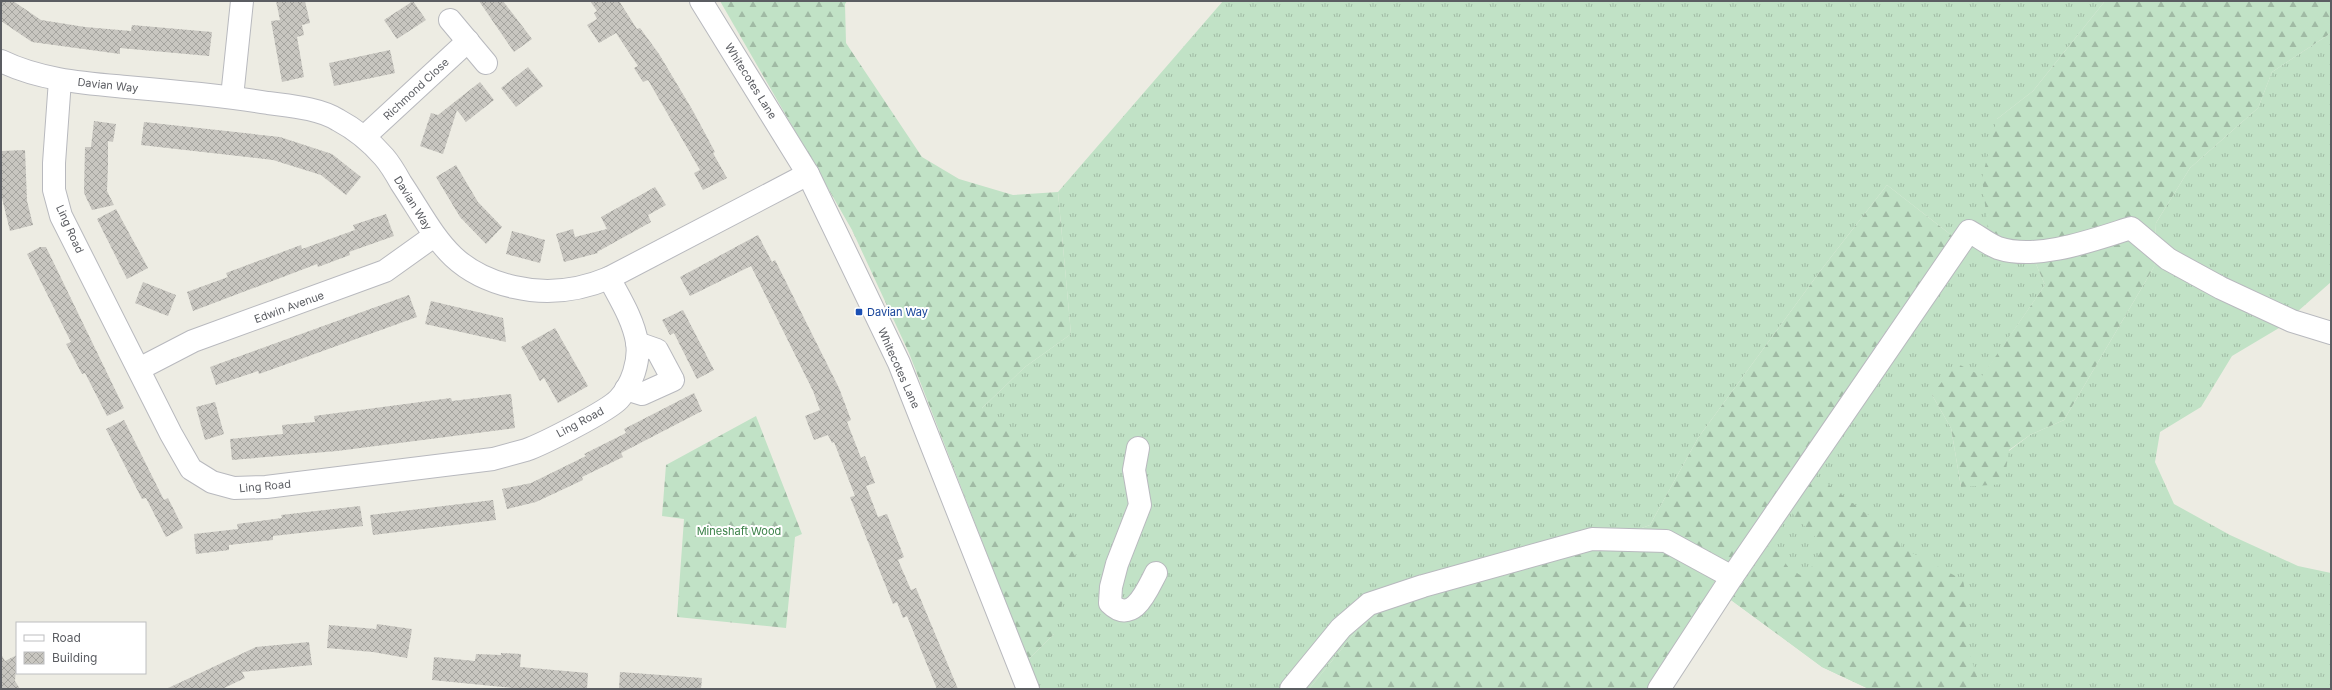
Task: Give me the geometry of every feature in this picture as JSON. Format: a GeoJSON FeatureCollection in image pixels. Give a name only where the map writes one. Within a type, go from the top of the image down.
{"type":"FeatureCollection","features":[{"type":"Feature","properties":{"kind":"street"},"geometry":{"type":"LineString","coordinates":[[232,97],[242,1]]}},
{"type":"Feature","properties":{"kind":"street","name":"Whitecotes Lane"},"geometry":{"type":"LineString","coordinates":[[701,1],[808,174],[899,363],[1028,689]]}},
{"type":"Feature","properties":{"kind":"street"},"geometry":{"type":"LineString","coordinates":[[450,20],[486,63]]}},
{"type":"Feature","properties":{"kind":"street","name":"Richmond Close"},"geometry":{"type":"LineString","coordinates":[[364,137],[468,41]]}},
{"type":"Feature","properties":{"kind":"street","name":"Davian Way"},"geometry":{"type":"LineString","coordinates":[[1,61],[19,70],[60,80],[232,97],[304,108],[337,118],[364,137],[385,158],[434,236],[451,256],[473,272],[498,283],[549,292],[592,286],[808,174]]}},
{"type":"Feature","properties":{"kind":"street","name":"Ling Road"},"geometry":{"type":"LineString","coordinates":[[60,80],[54,163],[54,190],[61,216],[191,469],[212,482],[234,488],[266,487],[493,458],[527,450],[598,414],[618,400],[626,389],[637,361],[637,343],[631,320],[609,278]]}},
{"type":"Feature","properties":{"kind":"street"},"geometry":{"type":"LineString","coordinates":[[1659,689],[1732,576],[1969,231],[1998,248],[2025,251],[2070,247],[2130,228],[2168,259],[2221,288],[2292,321],[2331,333]]}},
{"type":"Feature","properties":{"kind":"street","name":"Edwin Avenue"},"geometry":{"type":"LineString","coordinates":[[139,369],[193,341],[385,271],[434,236]]}},
{"type":"Feature","properties":{"kind":"street"},"geometry":{"type":"LineString","coordinates":[[626,389],[642,394],[673,380],[657,350],[637,343]]}},
{"type":"Feature","properties":{"kind":"street"},"geometry":{"type":"LineString","coordinates":[[1138,448],[1134,470],[1140,505],[1117,564],[1110,587],[1110,604],[1117,610],[1125,612],[1135,607],[1145,594],[1156,573]]}},
{"type":"Feature","properties":{"kind":"street"},"geometry":{"type":"LineString","coordinates":[[1291,689],[1341,628],[1369,604],[1423,586],[1592,539],[1666,541],[1732,576]]}},
{"type":"Feature","properties":{"kind":"green space"},"geometry":{"type":"Polygon","coordinates":[[[720,1],[847,1],[845,4],[846,43],[922,157],[959,179],[1013,195],[1058,192],[1071,334],[1025,367],[982,408],[1053,467],[1080,538],[1054,634],[1028,660],[909,353],[852,230],[720,1]]]}},
{"type":"Feature","properties":{"kind":"green space"},"geometry":{"type":"Polygon","coordinates":[[[1223,1],[2105,1],[2033,91],[1997,119],[2030,250],[2045,285],[1982,377],[1932,395],[1951,428],[1961,487],[2030,435],[2064,420],[2154,267],[2156,223],[2190,168],[2258,108],[2272,72],[2331,33],[2331,282],[2279,328],[2232,356],[2201,407],[2160,432],[2155,462],[2174,504],[2230,535],[2298,566],[2331,573],[2331,689],[1869,689],[1822,667],[1731,600],[1714,583],[1765,514],[1884,334],[1955,238],[1887,185],[1821,270],[1698,438],[1650,525],[1595,545],[1371,613],[1309,689],[1039,689],[1028,660],[1054,634],[982,408],[1025,367],[1071,334],[1058,192],[1223,1]]]}},
{"type":"Feature","properties":{"kind":"green space"},"geometry":{"type":"Polygon","coordinates":[[[2105,1],[2331,1],[2331,33],[2272,72],[2258,108],[2190,168],[2156,223],[2154,267],[2064,420],[2030,435],[2009,450],[2004,484],[1961,487],[1951,428],[1932,395],[1956,363],[1982,376],[2045,285],[2030,250],[1988,231],[1982,178],[1997,119],[2033,91],[2105,1]]]}},
{"type":"Feature","properties":{"kind":"green space"},"geometry":{"type":"Polygon","coordinates":[[[1887,185],[1955,238],[1884,334],[1765,514],[1714,583],[1682,641],[1652,689],[1309,689],[1371,613],[1595,545],[1650,525],[1698,438],[1821,270],[1887,185]]]}},
{"type":"Feature","properties":{"kind":"green space","name":"Mineshaft Wood"},"geometry":{"type":"Polygon","coordinates":[[[756,416],[802,534],[795,537],[786,628],[677,617],[684,519],[662,516],[666,465],[756,416]]]}},
{"type":"Feature","properties":{"kind":"green space"},"geometry":{"type":"Polygon","coordinates":[[[1816,475],[1864,512],[1902,536],[1901,547],[1963,580],[1969,612],[1969,652],[1981,689],[1869,689],[1822,667],[1731,600],[1770,543],[1789,568],[1805,578],[1824,546],[1791,512],[1816,475]]]}},
{"type":"Feature","properties":{"kind":"building"},"geometry":{"type":"Polygon","coordinates":[[[1,1],[13,1],[41,20],[85,27],[131,31],[132,25],[212,32],[209,56],[120,48],[120,54],[32,42],[1,21],[1,1]]]}},
{"type":"Feature","properties":{"kind":"building"},"geometry":{"type":"Polygon","coordinates":[[[276,1],[305,1],[310,23],[302,25],[304,35],[297,37],[304,77],[282,82],[271,21],[280,20],[276,1]]]}},
{"type":"Feature","properties":{"kind":"building"},"geometry":{"type":"Polygon","coordinates":[[[413,1],[426,20],[397,39],[384,20],[413,1]]]}},
{"type":"Feature","properties":{"kind":"building"},"geometry":{"type":"Polygon","coordinates":[[[479,1],[503,1],[532,39],[514,52],[479,1]]]}},
{"type":"Feature","properties":{"kind":"building"},"geometry":{"type":"Polygon","coordinates":[[[590,1],[619,1],[637,29],[640,28],[659,54],[693,111],[727,178],[703,190],[694,173],[700,170],[648,80],[643,82],[634,68],[638,66],[616,33],[599,43],[587,25],[597,19],[594,13],[597,11],[590,1]]]}},
{"type":"Feature","properties":{"kind":"building"},"geometry":{"type":"Polygon","coordinates":[[[390,50],[395,73],[334,86],[329,63],[390,50]]]}},
{"type":"Feature","properties":{"kind":"building"},"geometry":{"type":"Polygon","coordinates":[[[528,67],[543,86],[516,107],[501,88],[528,67]]]}},
{"type":"Feature","properties":{"kind":"building"},"geometry":{"type":"Polygon","coordinates":[[[480,82],[494,100],[466,122],[457,110],[443,154],[420,146],[431,113],[438,115],[480,82]]]}},
{"type":"Feature","properties":{"kind":"building"},"geometry":{"type":"Polygon","coordinates":[[[94,121],[116,124],[113,142],[108,141],[107,191],[114,205],[92,210],[84,193],[85,147],[91,147],[94,121]]]}},
{"type":"Feature","properties":{"kind":"building"},"geometry":{"type":"Polygon","coordinates":[[[144,122],[280,137],[332,154],[361,177],[346,195],[321,175],[273,160],[141,145],[144,122]]]}},
{"type":"Feature","properties":{"kind":"building"},"geometry":{"type":"Polygon","coordinates":[[[25,150],[27,201],[33,225],[10,231],[2,198],[2,151],[25,150]]]}},
{"type":"Feature","properties":{"kind":"building"},"geometry":{"type":"Polygon","coordinates":[[[456,165],[478,202],[502,227],[486,244],[460,217],[436,177],[456,165]]]}},
{"type":"Feature","properties":{"kind":"building"},"geometry":{"type":"Polygon","coordinates":[[[655,187],[666,205],[648,215],[651,222],[597,252],[598,253],[564,262],[556,234],[573,229],[575,237],[607,229],[601,217],[655,187]]]}},
{"type":"Feature","properties":{"kind":"building"},"geometry":{"type":"Polygon","coordinates":[[[116,209],[148,268],[127,279],[97,219],[116,209]]]}},
{"type":"Feature","properties":{"kind":"building"},"geometry":{"type":"Polygon","coordinates":[[[386,214],[394,236],[349,252],[350,255],[318,267],[317,264],[193,311],[187,292],[228,277],[226,273],[301,245],[302,249],[355,230],[353,225],[386,214]]]}},
{"type":"Feature","properties":{"kind":"building"},"geometry":{"type":"Polygon","coordinates":[[[512,231],[545,240],[540,263],[506,254],[512,231]]]}},
{"type":"Feature","properties":{"kind":"building"},"geometry":{"type":"Polygon","coordinates":[[[758,235],[772,262],[775,260],[839,388],[851,420],[847,422],[861,458],[865,456],[875,483],[866,486],[878,517],[887,514],[904,557],[898,560],[911,590],[916,588],[958,689],[937,689],[907,616],[903,618],[897,602],[893,604],[850,497],[855,496],[834,442],[832,443],[828,435],[814,440],[805,416],[820,410],[813,391],[751,266],[690,296],[680,277],[758,235]]]}},
{"type":"Feature","properties":{"kind":"building"},"geometry":{"type":"Polygon","coordinates":[[[40,247],[46,247],[124,408],[107,416],[85,373],[82,374],[66,344],[71,342],[27,254],[40,247]]]}},
{"type":"Feature","properties":{"kind":"building"},"geometry":{"type":"Polygon","coordinates":[[[143,282],[176,295],[168,316],[135,303],[143,282]]]}},
{"type":"Feature","properties":{"kind":"building"},"geometry":{"type":"Polygon","coordinates":[[[409,295],[417,317],[259,374],[258,371],[216,385],[210,367],[409,295]]]}},
{"type":"Feature","properties":{"kind":"building"},"geometry":{"type":"Polygon","coordinates":[[[431,301],[503,318],[506,342],[425,324],[431,301]]]}},
{"type":"Feature","properties":{"kind":"building"},"geometry":{"type":"Polygon","coordinates":[[[683,310],[714,370],[697,379],[674,333],[670,335],[662,320],[683,310]]]}},
{"type":"Feature","properties":{"kind":"building"},"geometry":{"type":"Polygon","coordinates":[[[555,328],[588,386],[558,403],[544,378],[540,381],[521,347],[555,328]]]}},
{"type":"Feature","properties":{"kind":"building"},"geometry":{"type":"Polygon","coordinates":[[[694,393],[702,411],[621,453],[623,457],[582,477],[583,480],[536,502],[507,509],[502,489],[531,483],[586,456],[584,454],[626,433],[624,429],[694,393]]]}},
{"type":"Feature","properties":{"kind":"building"},"geometry":{"type":"Polygon","coordinates":[[[511,394],[515,428],[337,451],[232,460],[230,439],[283,434],[282,425],[315,422],[314,416],[451,398],[452,401],[511,394]]]}},
{"type":"Feature","properties":{"kind":"building"},"geometry":{"type":"Polygon","coordinates":[[[215,402],[224,434],[205,440],[196,407],[215,402]]]}},
{"type":"Feature","properties":{"kind":"building"},"geometry":{"type":"Polygon","coordinates":[[[124,420],[164,500],[168,498],[183,528],[166,537],[146,498],[142,499],[106,429],[124,420]]]}},
{"type":"Feature","properties":{"kind":"building"},"geometry":{"type":"Polygon","coordinates":[[[493,500],[496,520],[373,535],[370,515],[493,500]]]}},
{"type":"Feature","properties":{"kind":"building"},"geometry":{"type":"Polygon","coordinates":[[[360,506],[363,526],[273,536],[273,540],[229,545],[229,550],[196,554],[194,534],[238,529],[237,524],[282,518],[281,515],[360,506]]]}},
{"type":"Feature","properties":{"kind":"building"},"geometry":{"type":"Polygon","coordinates":[[[377,624],[412,629],[407,658],[373,652],[327,648],[329,625],[376,629],[377,624]]]}},
{"type":"Feature","properties":{"kind":"building"},"geometry":{"type":"Polygon","coordinates":[[[309,642],[312,665],[242,672],[245,678],[222,689],[166,689],[256,647],[309,642]]]}},
{"type":"Feature","properties":{"kind":"building"},"geometry":{"type":"Polygon","coordinates":[[[501,653],[521,654],[520,667],[588,673],[587,689],[523,689],[432,680],[434,657],[475,661],[476,654],[501,655],[501,653]]]}},
{"type":"Feature","properties":{"kind":"building"},"geometry":{"type":"Polygon","coordinates":[[[1,654],[5,661],[16,656],[15,681],[20,689],[1,689],[1,654]]]}},
{"type":"Feature","properties":{"kind":"building"},"geometry":{"type":"Polygon","coordinates":[[[620,672],[702,678],[701,689],[619,689],[620,672]]]}},
{"type":"Feature","properties":{"kind":"place","name":"Davian Way"},"geometry":{"type":"Point","coordinates":[859,312]}}]}
